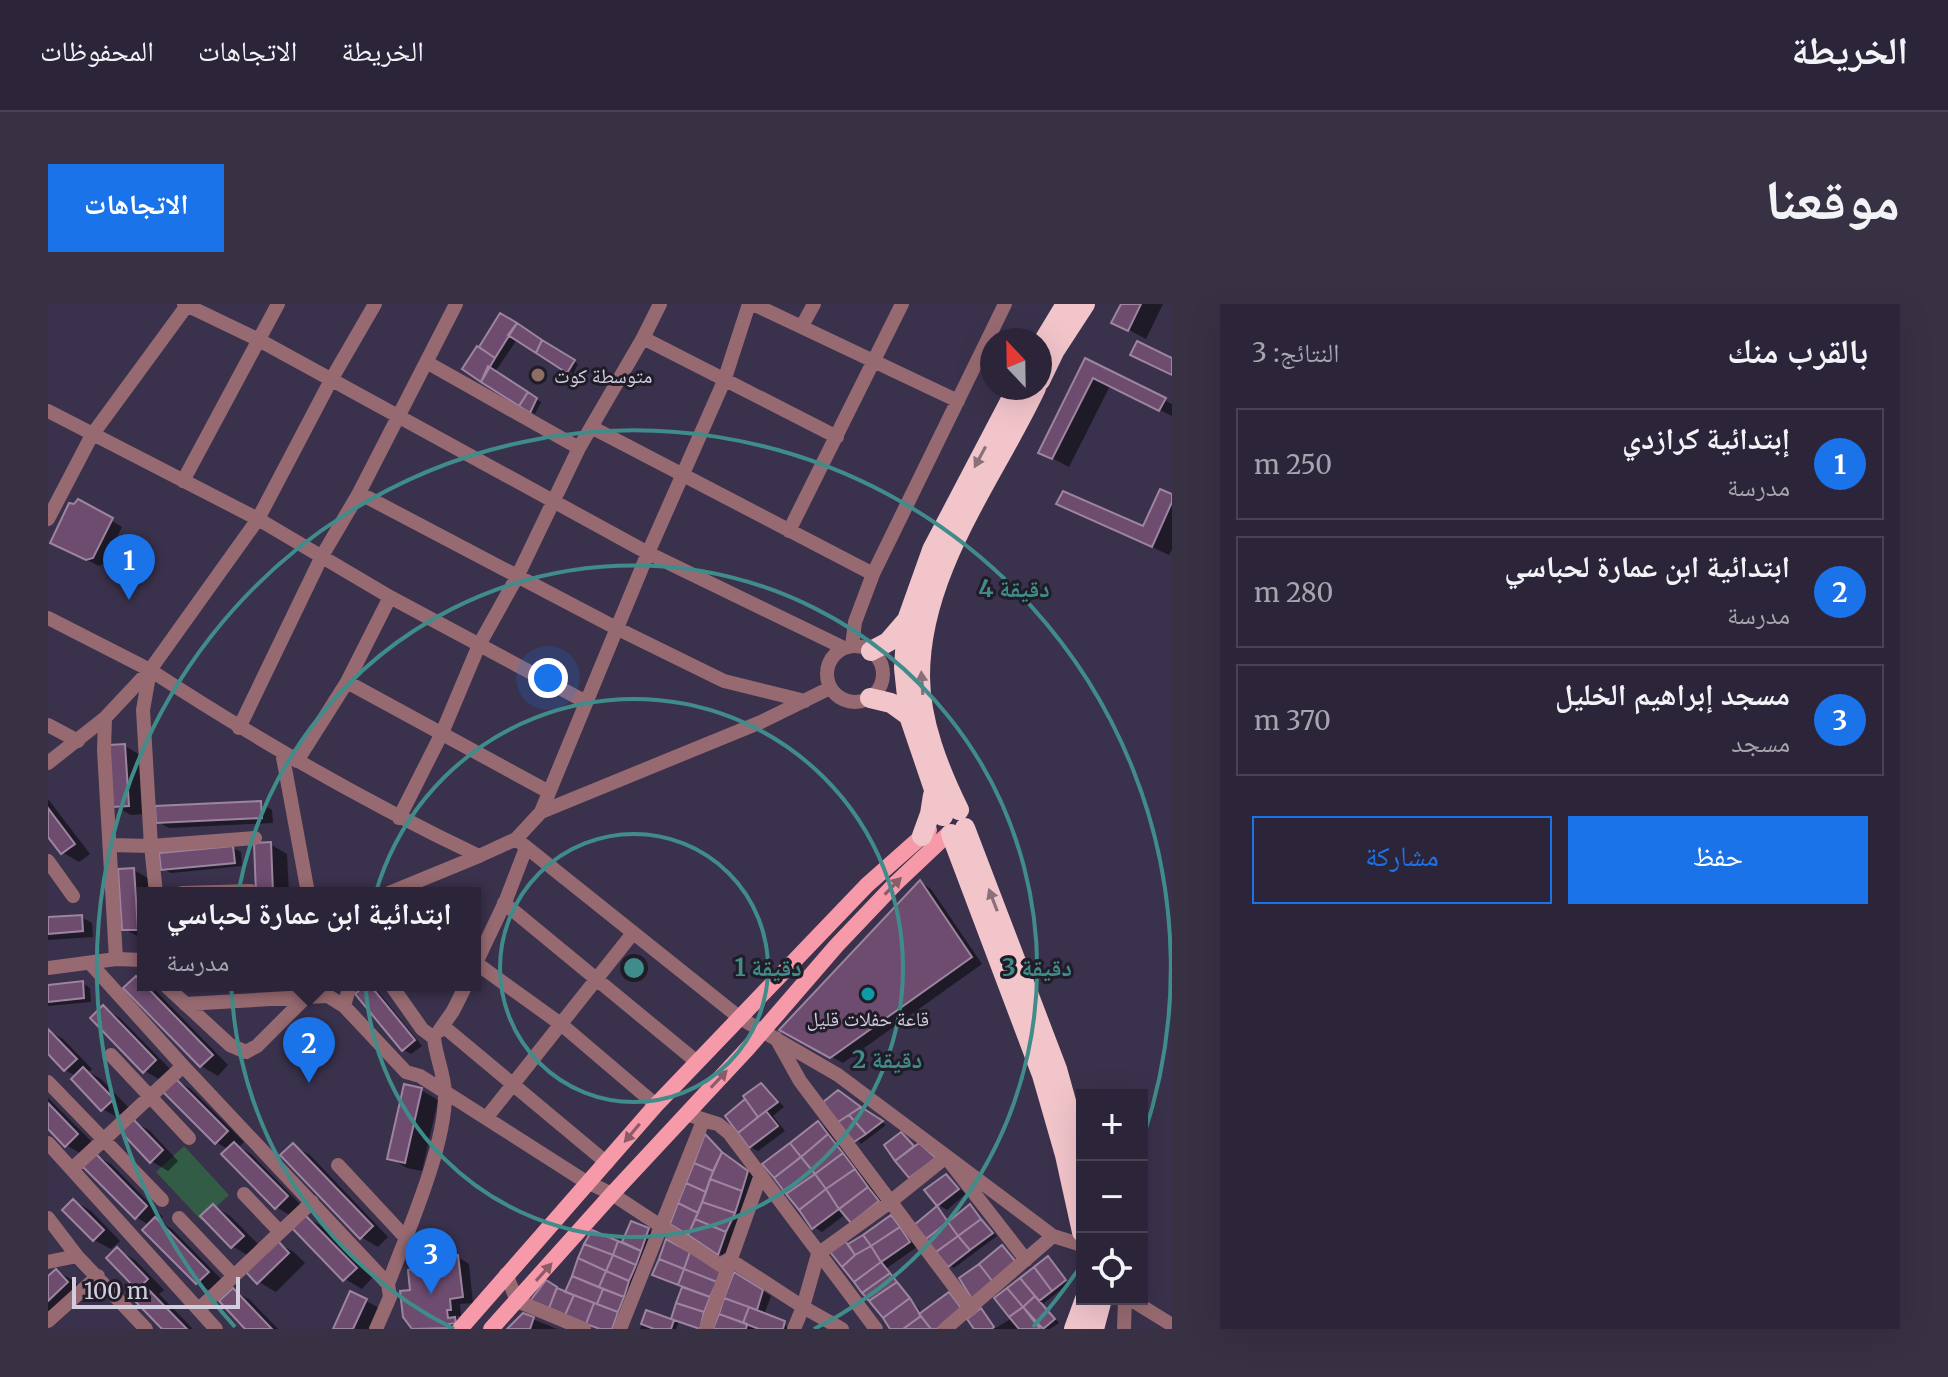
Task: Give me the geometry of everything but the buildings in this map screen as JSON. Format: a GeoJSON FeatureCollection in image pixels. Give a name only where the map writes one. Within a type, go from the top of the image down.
{"type":"FeatureCollection","features":[{"type":"Feature","properties":{"kind":"highway"},"geometry":{"type":"LineString","coordinates":[[1051,328],[1066,304]]}},
{"type":"Feature","properties":{"kind":"highway"},"geometry":{"type":"LineString","coordinates":[[1052,356],[1085,304]]}},
{"type":"Feature","properties":{"kind":"highway"},"geometry":{"type":"LineString","coordinates":[[1011,400],[932,550],[907,620],[904,668],[909,716],[933,791],[951,823],[1057,1069],[1076,1137]]}},
{"type":"Feature","properties":{"kind":"highway"},"geometry":{"type":"LineString","coordinates":[[1029,400],[992,468],[932,596],[926,619],[920,678],[925,713],[951,823],[1042,1075],[1076,1205]]}},
{"type":"Feature","properties":{"kind":"highway"},"geometry":{"type":"LineString","coordinates":[[856,648],[888,642],[907,620]]}},
{"type":"Feature","properties":{"kind":"highway"},"geometry":{"type":"LineString","coordinates":[[870,698],[891,703],[909,716]]}},
{"type":"Feature","properties":{"kind":"highway"},"geometry":{"type":"LineString","coordinates":[[922,836],[930,814],[933,791]]}},
{"type":"Feature","properties":{"kind":"highway"},"geometry":{"type":"LineString","coordinates":[[1074,1329],[1083,1305]]}},
{"type":"Feature","properties":{"kind":"highway"},"geometry":{"type":"LineString","coordinates":[[1094,1329],[1100,1305]]}},
{"type":"Feature","properties":{"kind":"main road"},"geometry":{"type":"LineString","coordinates":[[460,1329],[656,1105],[867,885],[922,836],[951,823]]}},
{"type":"Feature","properties":{"kind":"main road"},"geometry":{"type":"LineString","coordinates":[[491,1329],[686,1114],[770,1034],[837,945],[951,823]]}},
{"type":"Feature","properties":{"kind":"street"},"geometry":{"type":"LineString","coordinates":[[183,481],[278,304]]}},
{"type":"Feature","properties":{"kind":"street"},"geometry":{"type":"LineString","coordinates":[[48,763],[105,718],[150,670],[258,519],[375,304]]}},
{"type":"Feature","properties":{"kind":"street"},"geometry":{"type":"LineString","coordinates":[[399,818],[442,733],[479,645],[518,575],[579,448],[660,304]]}},
{"type":"Feature","properties":{"kind":"street"},"geometry":{"type":"LineString","coordinates":[[481,953],[504,903],[521,844],[541,812],[648,553],[724,381],[751,304],[958,401]]}},
{"type":"Feature","properties":{"kind":"street"},"geometry":{"type":"LineString","coordinates":[[802,326],[814,304]]}},
{"type":"Feature","properties":{"kind":"street"},"geometry":{"type":"LineString","coordinates":[[789,531],[902,304]]}},
{"type":"Feature","properties":{"kind":"street"},"geometry":{"type":"LineString","coordinates":[[856,648],[855,622],[873,574],[1005,304]]}},
{"type":"Feature","properties":{"kind":"street"},"geometry":{"type":"LineString","coordinates":[[48,519],[92,435],[186,305],[259,340],[648,553],[878,657],[884,675],[882,684],[870,698],[852,702],[843,700],[830,688],[827,679],[831,661],[856,648]]}},
{"type":"Feature","properties":{"kind":"street"},"geometry":{"type":"LineString","coordinates":[[239,728],[322,556],[428,363],[455,305]]}},
{"type":"Feature","properties":{"kind":"street"},"geometry":{"type":"LineString","coordinates":[[643,338],[837,437]]}},
{"type":"Feature","properties":{"kind":"street"},"geometry":{"type":"LineString","coordinates":[[428,363],[579,448]]}},
{"type":"Feature","properties":{"kind":"street"},"geometry":{"type":"LineString","coordinates":[[48,411],[258,519],[390,597],[586,702]]}},
{"type":"Feature","properties":{"kind":"street"},"geometry":{"type":"LineString","coordinates":[[593,428],[873,574]]}},
{"type":"Feature","properties":{"kind":"street"},"geometry":{"type":"LineString","coordinates":[[359,493],[724,681],[805,701]]}},
{"type":"Feature","properties":{"kind":"street"},"geometry":{"type":"LineString","coordinates":[[297,761],[347,682],[390,597]]}},
{"type":"Feature","properties":{"kind":"street"},"geometry":{"type":"LineString","coordinates":[[48,618],[150,670],[239,728],[399,818],[479,856]]}},
{"type":"Feature","properties":{"kind":"street"},"geometry":{"type":"LineString","coordinates":[[150,670],[143,710],[155,887]]}},
{"type":"Feature","properties":{"kind":"street"},"geometry":{"type":"LineString","coordinates":[[347,682],[549,792]]}},
{"type":"Feature","properties":{"kind":"street"},"geometry":{"type":"LineString","coordinates":[[541,812],[761,722],[830,688]]}},
{"type":"Feature","properties":{"kind":"street"},"geometry":{"type":"LineString","coordinates":[[105,718],[104,750],[116,959]]}},
{"type":"Feature","properties":{"kind":"street"},"geometry":{"type":"LineString","coordinates":[[48,725],[78,741]]}},
{"type":"Feature","properties":{"kind":"street"},"geometry":{"type":"LineString","coordinates":[[282,752],[307,887]]}},
{"type":"Feature","properties":{"kind":"street"},"geometry":{"type":"LineString","coordinates":[[110,845],[151,846],[255,838]]}},
{"type":"Feature","properties":{"kind":"street"},"geometry":{"type":"LineString","coordinates":[[404,887],[479,856],[521,844]]}},
{"type":"Feature","properties":{"kind":"street"},"geometry":{"type":"LineString","coordinates":[[521,844],[740,1018],[838,1075],[1053,1236],[1076,1243]]}},
{"type":"Feature","properties":{"kind":"street"},"geometry":{"type":"LineString","coordinates":[[48,861],[73,896]]}},
{"type":"Feature","properties":{"kind":"street"},"geometry":{"type":"LineString","coordinates":[[504,903],[697,1062]]}},
{"type":"Feature","properties":{"kind":"street"},"geometry":{"type":"LineString","coordinates":[[487,1117],[633,933]]}},
{"type":"Feature","properties":{"kind":"street"},"geometry":{"type":"LineString","coordinates":[[48,968],[116,959],[137,961]]}},
{"type":"Feature","properties":{"kind":"street"},"geometry":{"type":"LineString","coordinates":[[90,963],[388,1284]]}},
{"type":"Feature","properties":{"kind":"street"},"geometry":{"type":"LineString","coordinates":[[481,968],[562,1025],[656,1105]]}},
{"type":"Feature","properties":{"kind":"street"},"geometry":{"type":"LineString","coordinates":[[171,991],[230,1045],[246,1052],[257,1046],[306,997]]}},
{"type":"Feature","properties":{"kind":"street"},"geometry":{"type":"LineString","coordinates":[[344,1006],[348,991]]}},
{"type":"Feature","properties":{"kind":"street"},"geometry":{"type":"LineString","coordinates":[[395,991],[422,1029],[439,1032],[512,1085],[607,1163]]}},
{"type":"Feature","properties":{"kind":"street"},"geometry":{"type":"LineString","coordinates":[[376,1329],[390,1297],[388,1284],[434,1157],[443,1119],[445,1092],[439,1032],[463,991]]}},
{"type":"Feature","properties":{"kind":"street"},"geometry":{"type":"LineString","coordinates":[[185,1004],[328,996],[344,1006],[406,1072],[420,1076],[487,1117],[720,1265],[729,1259]]}},
{"type":"Feature","properties":{"kind":"street"},"geometry":{"type":"LineString","coordinates":[[770,1034],[800,1081],[971,1309]]}},
{"type":"Feature","properties":{"kind":"street"},"geometry":{"type":"LineString","coordinates":[[111,1055],[189,1138]]}},
{"type":"Feature","properties":{"kind":"street"},"geometry":{"type":"LineString","coordinates":[[72,1169],[183,1066]]}},
{"type":"Feature","properties":{"kind":"street"},"geometry":{"type":"LineString","coordinates":[[48,1082],[162,1200]]}},
{"type":"Feature","properties":{"kind":"street"},"geometry":{"type":"LineString","coordinates":[[686,1114],[718,1124],[729,1133],[876,1329]]}},
{"type":"Feature","properties":{"kind":"street"},"geometry":{"type":"LineString","coordinates":[[620,1329],[703,1121],[718,1124]]}},
{"type":"Feature","properties":{"kind":"street"},"geometry":{"type":"LineString","coordinates":[[48,1143],[216,1329]]}},
{"type":"Feature","properties":{"kind":"street"},"geometry":{"type":"LineString","coordinates":[[794,1329],[818,1254],[946,1157]]}},
{"type":"Feature","properties":{"kind":"street"},"geometry":{"type":"LineString","coordinates":[[946,1157],[1026,1260]]}},
{"type":"Feature","properties":{"kind":"street"},"geometry":{"type":"LineString","coordinates":[[338,1165],[405,1237]]}},
{"type":"Feature","properties":{"kind":"street"},"geometry":{"type":"LineString","coordinates":[[706,1329],[760,1177]]}},
{"type":"Feature","properties":{"kind":"street"},"geometry":{"type":"LineString","coordinates":[[244,1194],[280,1232]]}},
{"type":"Feature","properties":{"kind":"street"},"geometry":{"type":"LineString","coordinates":[[199,1309],[312,1202]]}},
{"type":"Feature","properties":{"kind":"street"},"geometry":{"type":"LineString","coordinates":[[48,1218],[77,1256],[146,1329]]}},
{"type":"Feature","properties":{"kind":"street"},"geometry":{"type":"LineString","coordinates":[[179,1218],[234,1276]]}},
{"type":"Feature","properties":{"kind":"street"},"geometry":{"type":"LineString","coordinates":[[945,1329],[1053,1236]]}},
{"type":"Feature","properties":{"kind":"street"},"geometry":{"type":"LineString","coordinates":[[48,1262],[77,1256]]}},
{"type":"Feature","properties":{"kind":"street"},"geometry":{"type":"LineString","coordinates":[[729,1259],[842,1329]]}},
{"type":"Feature","properties":{"kind":"street"},"geometry":{"type":"LineString","coordinates":[[506,1274],[517,1301],[584,1329]]}},
{"type":"Feature","properties":{"kind":"street"},"geometry":{"type":"LineString","coordinates":[[48,1321],[98,1276]]}},
{"type":"Feature","properties":{"kind":"street"},"geometry":{"type":"LineString","coordinates":[[1124,1329],[1127,1305]]}},
{"type":"Feature","properties":{"kind":"street"},"geometry":{"type":"LineString","coordinates":[[1138,1305],[1172,1325]]}},
{"type":"Feature","properties":{"kind":"green space"},"geometry":{"type":"Polygon","coordinates":[[[184,1146],[229,1195],[201,1220],[156,1172],[184,1146]]]}},
{"type":"Feature","properties":{"kind":"place","name":"متوسطة كوت"},"geometry":{"type":"Point","coordinates":[538,375]}},
{"type":"Feature","properties":{"kind":"place","name":"إبتدائية كرازدي"},"geometry":{"type":"Point","coordinates":[129,600]}},
{"type":"Feature","properties":{"kind":"place","name":"قاعة حفلات قليل"},"geometry":{"type":"Point","coordinates":[868,994]}},
{"type":"Feature","properties":{"kind":"place","name":"ابتدائية ابن عمارة لحباسي"},"geometry":{"type":"Point","coordinates":[309,1083]}},
{"type":"Feature","properties":{"kind":"place","name":"مسجد إبراهيم الخليل"},"geometry":{"type":"Point","coordinates":[431,1294]}}]}
